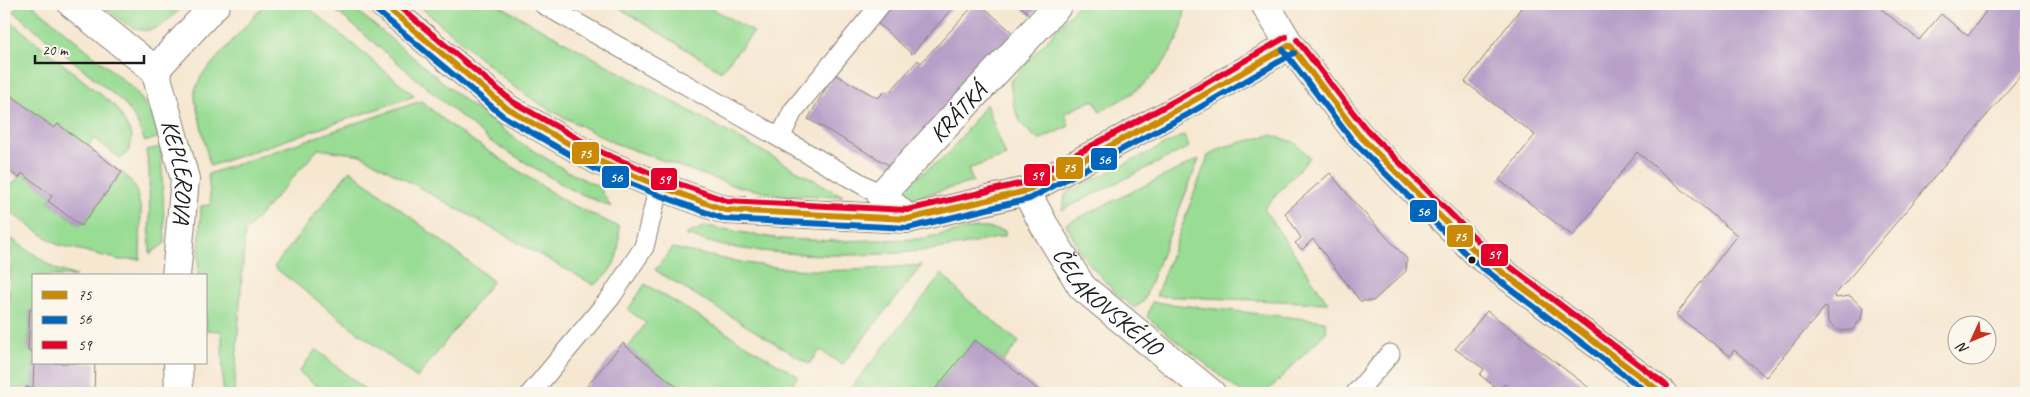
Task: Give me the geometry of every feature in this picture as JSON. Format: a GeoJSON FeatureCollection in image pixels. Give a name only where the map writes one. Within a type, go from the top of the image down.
{"type":"FeatureCollection","features":[{"type":"Feature","properties":{"kind":"street"},"geometry":{"type":"LineString","coordinates":[[72,4],[155,70],[216,4]]}},
{"type":"Feature","properties":{"kind":"street"},"geometry":{"type":"LineString","coordinates":[[383,4],[508,109],[599,161],[659,186],[725,210],[908,219],[1026,191],[1186,105],[1290,45]]}},
{"type":"Feature","properties":{"kind":"street","name":"KRÁTKÁ"},"geometry":{"type":"LineString","coordinates":[[881,195],[1059,4]]}},
{"type":"Feature","properties":{"kind":"street"},"geometry":{"type":"LineString","coordinates":[[1265,4],[1290,45],[1358,134],[1477,252],[1662,393]]}},
{"type":"Feature","properties":{"kind":"street","name":"KEPLEROVA"},"geometry":{"type":"LineString","coordinates":[[155,70],[185,179],[176,274]]}},
{"type":"Feature","properties":{"kind":"street","name":"ČELAKOVSKÉHO"},"geometry":{"type":"LineString","coordinates":[[1026,191],[1044,225],[1082,287],[1211,393]]}},
{"type":"Feature","properties":{"kind":"street"},"geometry":{"type":"LineString","coordinates":[[881,195],[908,219]]}},
{"type":"Feature","properties":{"kind":"street"},"geometry":{"type":"LineString","coordinates":[[178,364],[179,393]]}},
{"type":"Feature","properties":{"kind":"lane"},"geometry":{"type":"LineString","coordinates":[[543,4],[881,195]]}},
{"type":"Feature","properties":{"kind":"lane"},"geometry":{"type":"LineString","coordinates":[[780,138],[793,111],[881,4]]}},
{"type":"Feature","properties":{"kind":"lane"},"geometry":{"type":"LineString","coordinates":[[531,393],[611,297],[644,247],[659,186]]}},
{"type":"Feature","properties":{"kind":"lane"},"geometry":{"type":"LineString","coordinates":[[1356,393],[1390,354]]}},
{"type":"Feature","properties":{"kind":"green space"},"geometry":{"type":"Polygon","coordinates":[[[19,4],[32,4],[135,90],[151,113],[159,137],[145,142],[136,120],[124,103],[13,11],[19,4]]]}},
{"type":"Feature","properties":{"kind":"green space"},"geometry":{"type":"Polygon","coordinates":[[[100,4],[184,4],[172,17],[161,25],[151,30],[142,30],[133,28],[100,4]]]}},
{"type":"Feature","properties":{"kind":"green space"},"geometry":{"type":"Polygon","coordinates":[[[265,4],[304,4],[415,96],[210,166],[195,99],[195,90],[202,75],[265,4]]]}},
{"type":"Feature","properties":{"kind":"green space"},"geometry":{"type":"Polygon","coordinates":[[[328,4],[349,4],[469,104],[521,143],[567,171],[599,187],[611,207],[568,188],[490,141],[328,4]]]}},
{"type":"Feature","properties":{"kind":"green space"},"geometry":{"type":"Polygon","coordinates":[[[417,4],[497,4],[843,196],[779,195],[732,185],[614,143],[548,109],[513,86],[417,4]]]}},
{"type":"Feature","properties":{"kind":"green space"},"geometry":{"type":"Polygon","coordinates":[[[613,4],[704,4],[754,32],[721,71],[613,4]]]}},
{"type":"Feature","properties":{"kind":"green space"},"geometry":{"type":"Polygon","coordinates":[[[1079,4],[1185,4],[1184,16],[1177,40],[1164,63],[1147,82],[1133,93],[1100,112],[1094,100],[1065,113],[1069,126],[1039,140],[1025,128],[1017,115],[1010,82],[1079,4]]]}},
{"type":"Feature","properties":{"kind":"green space"},"geometry":{"type":"Polygon","coordinates":[[[4,16],[117,108],[132,136],[130,149],[121,159],[94,138],[88,147],[58,124],[54,128],[4,90],[4,16]]]}},
{"type":"Feature","properties":{"kind":"green space"},"geometry":{"type":"Polygon","coordinates":[[[421,101],[455,129],[566,202],[619,227],[618,253],[608,273],[594,285],[361,155],[318,149],[245,232],[234,393],[223,393],[222,331],[208,330],[208,274],[198,274],[201,206],[211,205],[208,174],[421,101]]]}},
{"type":"Feature","properties":{"kind":"green space"},"geometry":{"type":"Polygon","coordinates":[[[986,104],[1006,156],[968,169],[973,182],[895,203],[891,197],[949,153],[986,104]]]}},
{"type":"Feature","properties":{"kind":"green space"},"geometry":{"type":"Polygon","coordinates":[[[1184,135],[1189,147],[1062,210],[1066,193],[1184,135]]]}},
{"type":"Feature","properties":{"kind":"green space"},"geometry":{"type":"Polygon","coordinates":[[[1271,135],[1294,142],[1310,157],[1264,209],[1328,303],[1156,296],[1208,156],[1223,147],[1271,135]]]}},
{"type":"Feature","properties":{"kind":"green space"},"geometry":{"type":"Polygon","coordinates":[[[161,147],[165,243],[150,254],[149,169],[146,150],[161,147]]]}},
{"type":"Feature","properties":{"kind":"green space"},"geometry":{"type":"Polygon","coordinates":[[[1199,159],[1143,302],[1134,308],[1115,293],[1082,255],[1066,224],[1199,159]]]}},
{"type":"Feature","properties":{"kind":"green space"},"geometry":{"type":"Polygon","coordinates":[[[350,170],[493,281],[417,378],[274,267],[350,170]]]}},
{"type":"Feature","properties":{"kind":"green space"},"geometry":{"type":"Polygon","coordinates":[[[122,172],[135,186],[141,210],[140,259],[120,260],[56,244],[4,208],[4,194],[22,173],[52,196],[48,201],[81,226],[122,172]]]}},
{"type":"Feature","properties":{"kind":"green space"},"geometry":{"type":"Polygon","coordinates":[[[706,226],[780,239],[838,241],[918,239],[974,228],[1005,231],[1005,236],[938,249],[903,253],[868,255],[797,254],[729,247],[685,235],[706,226]]]}},
{"type":"Feature","properties":{"kind":"green space"},"geometry":{"type":"Polygon","coordinates":[[[12,239],[55,269],[70,274],[32,274],[32,310],[30,310],[28,350],[32,351],[33,388],[4,389],[12,239]]]}},
{"type":"Feature","properties":{"kind":"green space"},"geometry":{"type":"Polygon","coordinates":[[[673,248],[718,258],[780,268],[859,270],[922,265],[842,365],[820,350],[809,364],[655,270],[673,248]]]}},
{"type":"Feature","properties":{"kind":"green space"},"geometry":{"type":"Polygon","coordinates":[[[942,274],[964,297],[1019,342],[1003,362],[975,340],[932,393],[847,393],[942,274]]]}},
{"type":"Feature","properties":{"kind":"green space"},"geometry":{"type":"Polygon","coordinates":[[[645,284],[798,376],[787,393],[685,393],[628,348],[646,323],[628,310],[645,284]]]}},
{"type":"Feature","properties":{"kind":"green space"},"geometry":{"type":"Polygon","coordinates":[[[1152,302],[1325,321],[1327,331],[1266,393],[1242,393],[1147,317],[1152,302]]]}},
{"type":"Feature","properties":{"kind":"green space"},"geometry":{"type":"Polygon","coordinates":[[[316,349],[369,393],[325,393],[299,372],[316,349]]]}},
{"type":"Feature","properties":{"kind":"building"},"geometry":{"type":"Polygon","coordinates":[[[890,4],[956,4],[912,54],[875,21],[890,4]]]}},
{"type":"Feature","properties":{"kind":"building"},"geometry":{"type":"Polygon","coordinates":[[[975,4],[980,4],[1014,34],[894,168],[808,119],[834,74],[878,98],[884,92],[891,91],[918,60],[921,63],[975,4]]]}},
{"type":"Feature","properties":{"kind":"building"},"geometry":{"type":"Polygon","coordinates":[[[1017,4],[1042,4],[1031,16],[1017,4]]]}},
{"type":"Feature","properties":{"kind":"building"},"geometry":{"type":"Polygon","coordinates":[[[1524,4],[1875,4],[1919,40],[1941,14],[1968,36],[1991,4],[2026,4],[2026,69],[1834,296],[1836,298],[1850,296],[1863,307],[1861,319],[1852,330],[1839,331],[1828,322],[1827,308],[1825,307],[1766,377],[1734,350],[1730,356],[1676,315],[1737,235],[1637,152],[1573,236],[1499,180],[1535,135],[1465,82],[1524,4]]]}},
{"type":"Feature","properties":{"kind":"building"},"geometry":{"type":"Polygon","coordinates":[[[4,90],[54,128],[58,124],[122,172],[81,226],[48,201],[52,196],[22,173],[19,178],[4,167],[4,90]]]}},
{"type":"Feature","properties":{"kind":"building"},"geometry":{"type":"Polygon","coordinates":[[[1330,173],[1407,259],[1406,271],[1373,301],[1360,301],[1313,239],[1302,250],[1295,243],[1301,238],[1285,213],[1330,173]]]}},
{"type":"Feature","properties":{"kind":"building"},"geometry":{"type":"Polygon","coordinates":[[[30,309],[32,310],[32,351],[28,351],[30,309]]]}},
{"type":"Feature","properties":{"kind":"building"},"geometry":{"type":"Polygon","coordinates":[[[1487,311],[1596,393],[1515,393],[1504,384],[1499,390],[1480,375],[1484,369],[1455,349],[1487,311]]]}},
{"type":"Feature","properties":{"kind":"building"},"geometry":{"type":"Polygon","coordinates":[[[975,340],[1014,370],[1042,393],[932,393],[975,340]]]}},
{"type":"Feature","properties":{"kind":"building"},"geometry":{"type":"Polygon","coordinates":[[[623,343],[628,348],[685,393],[581,393],[623,343]]]}},
{"type":"Feature","properties":{"kind":"building"},"geometry":{"type":"Polygon","coordinates":[[[34,364],[95,364],[94,393],[26,393],[26,387],[33,388],[34,364]]]}},
{"type":"Feature","properties":{"kind":"transit line","name":"75"},"geometry":{"type":"LineString","coordinates":[[383,4],[508,109],[599,161],[659,186],[725,210],[908,219],[1026,191],[1186,105],[1290,45]]}},
{"type":"Feature","properties":{"kind":"transit line","name":"59"},"geometry":{"type":"LineString","coordinates":[[396,4],[513,102],[603,153],[662,178],[727,201],[907,210],[1023,183],[1182,97],[1286,37]]}},
{"type":"Feature","properties":{"kind":"transit line","name":"56"},"geometry":{"type":"LineString","coordinates":[[377,11],[503,116],[595,169],[656,194],[724,219],[908,228],[1029,199],[1190,113],[1294,53]]}},
{"type":"Feature","properties":{"kind":"transit line","name":"59"},"geometry":{"type":"LineString","coordinates":[[1297,40],[1365,128],[1483,246],[1667,386]]}},
{"type":"Feature","properties":{"kind":"transit line","name":"75"},"geometry":{"type":"LineString","coordinates":[[1290,45],[1358,134],[1477,253],[1662,393]]}},
{"type":"Feature","properties":{"kind":"transit line","name":"56"},"geometry":{"type":"LineString","coordinates":[[1283,50],[1352,140],[1471,259],[1648,393]]}}]}
